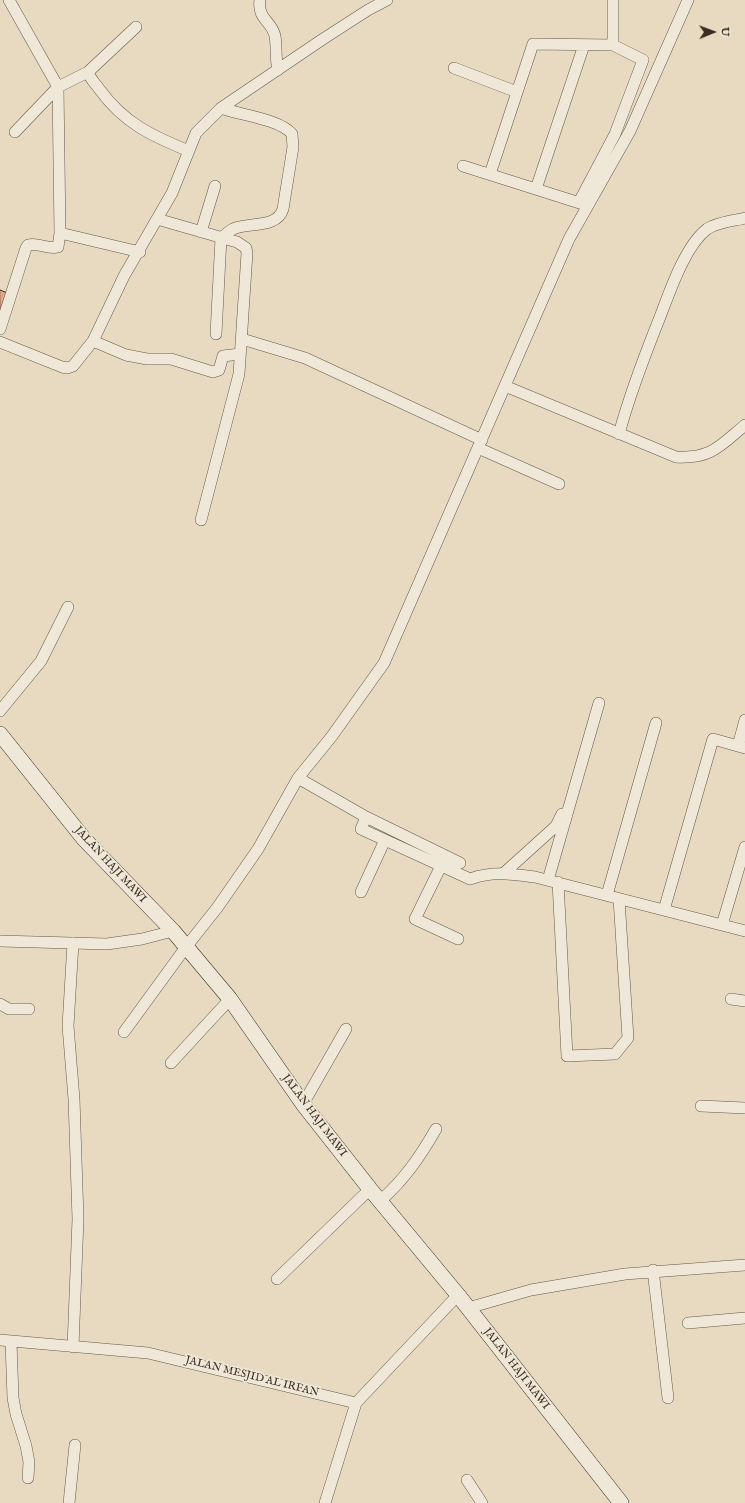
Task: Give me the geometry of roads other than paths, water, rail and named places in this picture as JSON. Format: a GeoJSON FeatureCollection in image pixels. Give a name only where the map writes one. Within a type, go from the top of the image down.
{"type":"FeatureCollection","features":[{"type":"Feature","properties":{"kind":"street"},"geometry":{"type":"LineString","coordinates":[[0,329],[26,248],[28,245],[33,244],[54,248],[58,247],[60,233],[58,87],[8,0]]}},
{"type":"Feature","properties":{"kind":"street"},"geometry":{"type":"LineString","coordinates":[[260,0],[259,10],[275,35],[275,60],[278,70]]}},
{"type":"Feature","properties":{"kind":"street"},"geometry":{"type":"LineString","coordinates":[[613,0],[613,45]]}},
{"type":"Feature","properties":{"kind":"street"},"geometry":{"type":"LineString","coordinates":[[584,204],[630,131],[688,0]]}},
{"type":"Feature","properties":{"kind":"street"},"geometry":{"type":"LineString","coordinates":[[0,342],[40,359],[68,368],[74,366],[93,341],[124,276],[140,252],[172,193],[196,133],[221,108],[336,30],[384,1]]}},
{"type":"Feature","properties":{"kind":"street"},"geometry":{"type":"LineString","coordinates":[[15,132],[58,87],[88,72],[136,27]]}},
{"type":"Feature","properties":{"kind":"street"},"geometry":{"type":"LineString","coordinates":[[124,1032],[186,947],[217,908],[258,849],[298,778],[332,736],[384,663],[570,239],[615,134],[643,60],[613,45],[533,44],[490,174]]}},
{"type":"Feature","properties":{"kind":"street"},"geometry":{"type":"LineString","coordinates":[[536,189],[584,45]]}},
{"type":"Feature","properties":{"kind":"street"},"geometry":{"type":"LineString","coordinates":[[454,68],[517,92]]}},
{"type":"Feature","properties":{"kind":"street"},"geometry":{"type":"LineString","coordinates":[[88,72],[109,103],[126,118],[152,136],[189,150]]}},
{"type":"Feature","properties":{"kind":"street"},"geometry":{"type":"LineString","coordinates":[[221,108],[277,124],[292,134],[293,147],[283,209],[280,217],[272,222],[235,228],[221,238]]}},
{"type":"Feature","properties":{"kind":"street"},"geometry":{"type":"LineString","coordinates":[[463,166],[584,204]]}},
{"type":"Feature","properties":{"kind":"street"},"geometry":{"type":"LineString","coordinates":[[201,232],[214,186]]}},
{"type":"Feature","properties":{"kind":"street"},"geometry":{"type":"LineString","coordinates":[[619,434],[630,392],[678,272],[694,245],[708,229],[718,224],[745,218]]}},
{"type":"Feature","properties":{"kind":"street"},"geometry":{"type":"LineString","coordinates":[[157,219],[237,242],[246,248],[248,253],[239,374],[234,399],[201,520]]}},
{"type":"Feature","properties":{"kind":"street"},"geometry":{"type":"LineString","coordinates":[[60,233],[140,252]]}},
{"type":"Feature","properties":{"kind":"street"},"geometry":{"type":"LineString","coordinates":[[216,334],[221,238]]}},
{"type":"Feature","properties":{"kind":"street"},"geometry":{"type":"LineString","coordinates":[[242,339],[306,358],[559,484]]}},
{"type":"Feature","properties":{"kind":"street"},"geometry":{"type":"LineString","coordinates":[[93,341],[126,355],[148,359],[171,359],[213,372],[219,370],[223,356],[240,354]]}},
{"type":"Feature","properties":{"kind":"street"},"geometry":{"type":"LineString","coordinates":[[505,386],[552,404],[619,434],[676,457],[695,457],[711,452],[745,424]]}},
{"type":"Feature","properties":{"kind":"street"},"geometry":{"type":"LineString","coordinates":[[0,711],[41,661],[68,607]]}},
{"type":"Feature","properties":{"kind":"street"},"geometry":{"type":"LineString","coordinates":[[599,703],[572,798],[553,881],[567,1056],[615,1054],[628,1038],[619,898]]}},
{"type":"Feature","properties":{"kind":"street"},"geometry":{"type":"LineString","coordinates":[[664,910],[713,739],[742,747],[745,720]]}},
{"type":"Feature","properties":{"kind":"street"},"geometry":{"type":"LineString","coordinates":[[607,895],[656,723]]}},
{"type":"Feature","properties":{"kind":"street","name":"JALAN HAJI MAWI"},"geometry":{"type":"LineString","coordinates":[[0,734],[84,839],[173,931],[230,999],[303,1104],[370,1189],[468,1308],[621,1503]]}},
{"type":"Feature","properties":{"kind":"street"},"geometry":{"type":"LineString","coordinates":[[298,778],[366,817],[460,863]]}},
{"type":"Feature","properties":{"kind":"street"},"geometry":{"type":"LineString","coordinates":[[504,873],[556,826],[572,798]]}},
{"type":"Feature","properties":{"kind":"street"},"geometry":{"type":"LineString","coordinates":[[366,817],[362,829],[470,879],[485,874],[504,873],[553,881],[745,931]]}},
{"type":"Feature","properties":{"kind":"street"},"geometry":{"type":"LineString","coordinates":[[361,892],[385,840]]}},
{"type":"Feature","properties":{"kind":"street"},"geometry":{"type":"LineString","coordinates":[[722,926],[745,847]]}},
{"type":"Feature","properties":{"kind":"street"},"geometry":{"type":"LineString","coordinates":[[441,866],[415,919],[458,939]]}},
{"type":"Feature","properties":{"kind":"street"},"geometry":{"type":"LineString","coordinates":[[0,941],[107,944],[142,940],[173,931]]}},
{"type":"Feature","properties":{"kind":"street"},"geometry":{"type":"LineString","coordinates":[[73,943],[69,977],[68,1026],[74,1099],[78,1219],[73,1347]]}},
{"type":"Feature","properties":{"kind":"street"},"geometry":{"type":"LineString","coordinates":[[171,1063],[230,999]]}},
{"type":"Feature","properties":{"kind":"street"},"geometry":{"type":"LineString","coordinates":[[731,999],[745,1001]]}},
{"type":"Feature","properties":{"kind":"street"},"geometry":{"type":"LineString","coordinates":[[0,1004],[9,1009],[29,1009]]}},
{"type":"Feature","properties":{"kind":"street"},"geometry":{"type":"LineString","coordinates":[[303,1104],[346,1029]]}},
{"type":"Feature","properties":{"kind":"street"},"geometry":{"type":"LineString","coordinates":[[701,1106],[745,1108]]}},
{"type":"Feature","properties":{"kind":"street"},"geometry":{"type":"LineString","coordinates":[[380,1201],[398,1186],[412,1169],[436,1129]]}},
{"type":"Feature","properties":{"kind":"street"},"geometry":{"type":"LineString","coordinates":[[277,1279],[370,1189]]}},
{"type":"Feature","properties":{"kind":"street"},"geometry":{"type":"LineString","coordinates":[[468,1308],[531,1290],[653,1270],[745,1265]]}},
{"type":"Feature","properties":{"kind":"street"},"geometry":{"type":"LineString","coordinates":[[653,1270],[668,1398]]}},
{"type":"Feature","properties":{"kind":"street"},"geometry":{"type":"LineString","coordinates":[[325,1503],[356,1403],[458,1296]]}},
{"type":"Feature","properties":{"kind":"street"},"geometry":{"type":"LineString","coordinates":[[688,1323],[745,1318]]}},
{"type":"Feature","properties":{"kind":"street","name":"JALAN MESJID AL IRFAN"},"geometry":{"type":"LineString","coordinates":[[0,1340],[148,1353],[356,1403]]}},
{"type":"Feature","properties":{"kind":"street"},"geometry":{"type":"LineString","coordinates":[[11,1342],[13,1398],[16,1414],[26,1446],[29,1462],[28,1478]]}},
{"type":"Feature","properties":{"kind":"street"},"geometry":{"type":"LineString","coordinates":[[68,1503],[75,1445]]}},
{"type":"Feature","properties":{"kind":"street"},"geometry":{"type":"LineString","coordinates":[[467,1480],[482,1503]]}}]}
